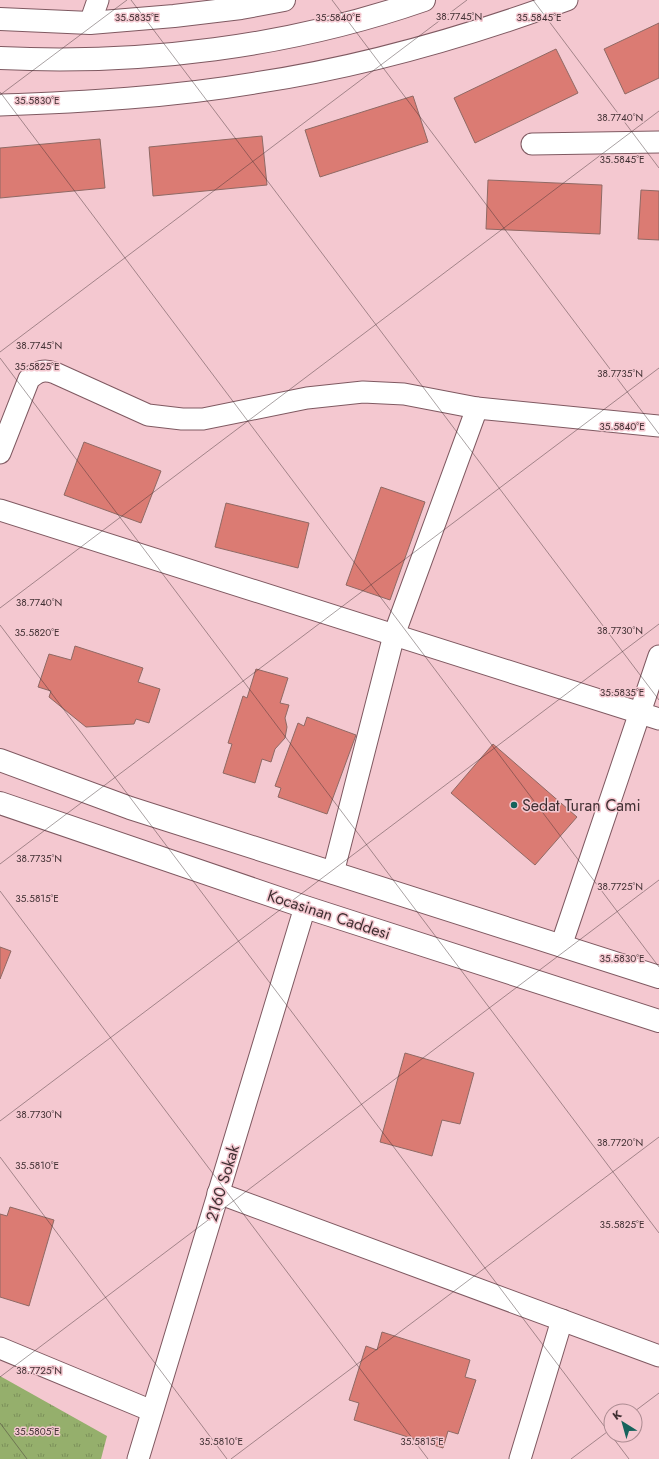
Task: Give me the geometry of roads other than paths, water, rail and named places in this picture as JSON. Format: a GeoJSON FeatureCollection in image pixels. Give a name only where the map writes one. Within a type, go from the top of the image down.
{"type":"FeatureCollection","features":[{"type":"Feature","properties":{"kind":"main road"},"geometry":{"type":"LineString","coordinates":[[0,19],[90,22],[174,16],[241,8],[284,0]]}},
{"type":"Feature","properties":{"kind":"main road"},"geometry":{"type":"LineString","coordinates":[[0,58],[88,59],[150,56],[211,49],[272,40],[332,27],[391,11],[424,0]]}},
{"type":"Feature","properties":{"kind":"main road"},"geometry":{"type":"LineString","coordinates":[[0,760],[130,808],[659,978]]}},
{"type":"Feature","properties":{"kind":"main road","name":"Kocasinan Caddesi"},"geometry":{"type":"LineString","coordinates":[[0,803],[305,907],[659,1021]]}},
{"type":"Feature","properties":{"kind":"street"},"geometry":{"type":"LineString","coordinates":[[90,22],[98,0]]}},
{"type":"Feature","properties":{"kind":"street"},"geometry":{"type":"LineString","coordinates":[[0,105],[116,100],[186,93],[256,83],[310,73],[395,54],[458,37],[567,0]]}},
{"type":"Feature","properties":{"kind":"street"},"geometry":{"type":"LineString","coordinates":[[532,144],[659,142]]}},
{"type":"Feature","properties":{"kind":"street"},"geometry":{"type":"LineString","coordinates":[[0,453],[29,379],[41,371],[55,373],[148,415],[165,418],[203,419],[308,398],[363,392],[404,394],[477,408],[659,426]]}},
{"type":"Feature","properties":{"kind":"street"},"geometry":{"type":"LineString","coordinates":[[333,873],[394,635],[477,408]]}},
{"type":"Feature","properties":{"kind":"street"},"geometry":{"type":"LineString","coordinates":[[0,510],[650,716]]}},
{"type":"Feature","properties":{"kind":"street"},"geometry":{"type":"LineString","coordinates":[[561,946],[650,716],[659,656]]}},
{"type":"Feature","properties":{"kind":"street","name":"2160 Sokak"},"geometry":{"type":"LineString","coordinates":[[138,1459],[305,907]]}},
{"type":"Feature","properties":{"kind":"street"},"geometry":{"type":"LineString","coordinates":[[218,1194],[659,1356]]}},
{"type":"Feature","properties":{"kind":"street"},"geometry":{"type":"LineString","coordinates":[[520,1459],[562,1320]]}},
{"type":"Feature","properties":{"kind":"street"},"geometry":{"type":"LineString","coordinates":[[0,1348],[152,1411]]}},
{"type":"Feature","properties":{"kind":"place","name":"Sedat Turan Cami"},"geometry":{"type":"Point","coordinates":[514,805]}}]}
